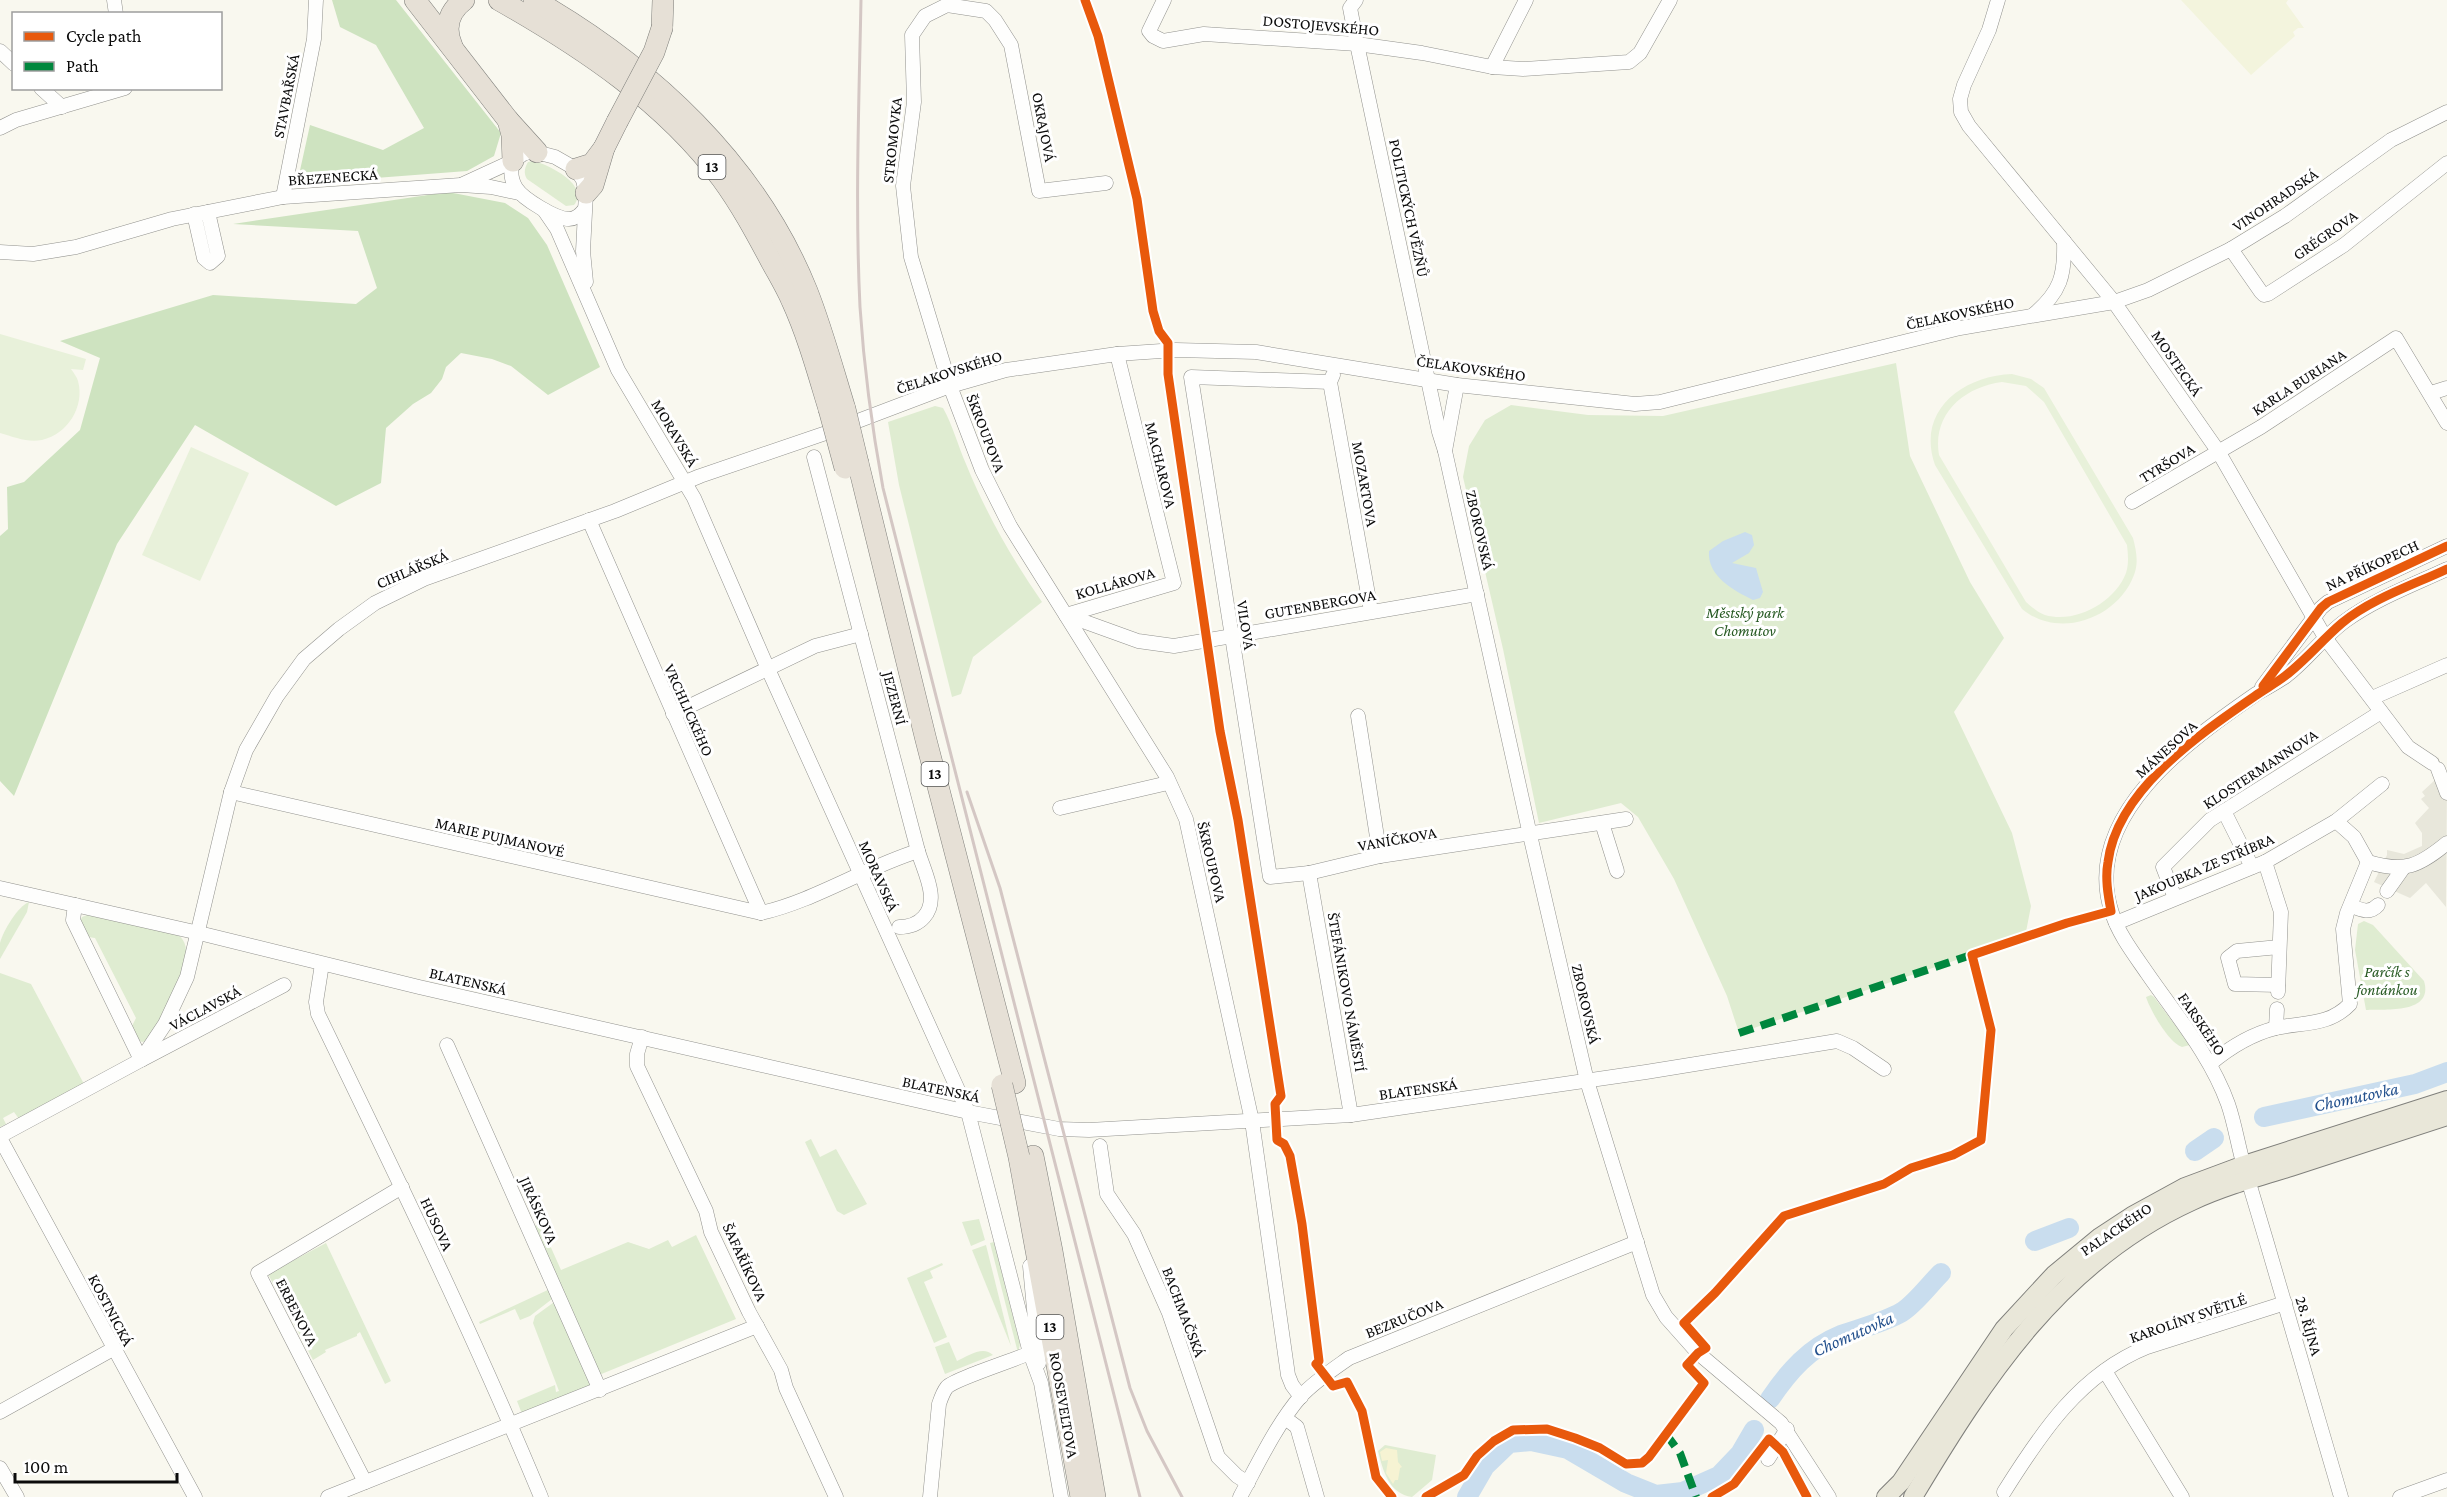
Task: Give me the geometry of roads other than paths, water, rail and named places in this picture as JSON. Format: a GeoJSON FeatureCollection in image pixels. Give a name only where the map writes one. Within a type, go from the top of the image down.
{"type":"FeatureCollection","features":[{"type":"Feature","properties":{"kind":"highway"},"geometry":{"type":"LineString","coordinates":[[415,0],[508,120],[537,152]]}},
{"type":"Feature","properties":{"kind":"highway"},"geometry":{"type":"LineString","coordinates":[[452,47],[447,35],[448,20],[456,7],[464,0]]}},
{"type":"Feature","properties":{"kind":"highway","name":"13"},"geometry":{"type":"LineString","coordinates":[[500,0],[569,41],[624,82],[673,124],[722,179],[752,224],[792,300],[837,409]]}},
{"type":"Feature","properties":{"kind":"highway","name":"13"},"geometry":{"type":"LineString","coordinates":[[534,0],[580,27],[684,112],[734,166],[768,214],[807,290],[1008,1084],[1090,1464],[1095,1497]]}},
{"type":"Feature","properties":{"kind":"highway"},"geometry":{"type":"LineString","coordinates":[[576,169],[592,164],[604,148],[654,52],[662,28],[663,0]]}},
{"type":"Feature","properties":{"kind":"highway"},"geometry":{"type":"LineString","coordinates":[[508,120],[512,135],[513,161]]}},
{"type":"Feature","properties":{"kind":"highway"},"geometry":{"type":"LineString","coordinates":[[585,202],[596,177],[604,148]]}},
{"type":"Feature","properties":{"kind":"highway","name":"ROOSEVELTOVA"},"geometry":{"type":"LineString","coordinates":[[1024,1161],[1081,1497]]}},
{"type":"Feature","properties":{"kind":"highway"},"geometry":{"type":"LineString","coordinates":[[1090,1464],[1102,1478],[1108,1497]]}},
{"type":"Feature","properties":{"kind":"main road","name":"PALACKÉHO"},"geometry":{"type":"LineString","coordinates":[[1913,1497],[2018,1338],[2066,1286],[2109,1250],[2157,1219],[2246,1173],[2447,1100]]}},
{"type":"Feature","properties":{"kind":"main road","name":"PALACKÉHO"},"geometry":{"type":"LineString","coordinates":[[1886,1497],[1901,1482],[1991,1346],[2054,1275],[2100,1237],[2140,1211],[2185,1187],[2246,1173],[2447,1116]]}},
{"type":"Feature","properties":{"kind":"street","name":"STAVBAŘSKÁ"},"geometry":{"type":"LineString","coordinates":[[283,197],[314,39],[316,0]]}},
{"type":"Feature","properties":{"kind":"street","name":"DOSTOJEVSKÉHO"},"geometry":{"type":"LineString","coordinates":[[1164,0],[1149,31],[1163,41],[1204,34],[1227,34],[1357,44],[1422,53],[1492,67],[1523,69],[1629,62],[1640,53],[1670,0]]}},
{"type":"Feature","properties":{"kind":"street"},"geometry":{"type":"LineString","coordinates":[[1492,67],[1526,0]]}},
{"type":"Feature","properties":{"kind":"street","name":"MOSTECKÁ"},"geometry":{"type":"LineString","coordinates":[[1998,0],[1989,30],[1960,99],[1961,111],[1969,126],[2114,302],[2218,451],[2315,616],[2326,639],[2408,747],[2435,766],[2447,793]]}},
{"type":"Feature","properties":{"kind":"street","name":"POLITICKÝCH VĚZŇŮ"},"geometry":{"type":"LineString","coordinates":[[1350,3],[1428,380]]}},
{"type":"Feature","properties":{"kind":"street","name":"OKRAJOVÁ"},"geometry":{"type":"LineString","coordinates":[[912,35],[925,16],[947,5],[988,6],[994,20],[1011,45],[1040,191],[1106,183]]}},
{"type":"Feature","properties":{"kind":"street","name":"STROMOVKA"},"geometry":{"type":"LineString","coordinates":[[912,35],[914,102],[903,186],[906,215],[911,257],[950,386]]}},
{"type":"Feature","properties":{"kind":"street"},"geometry":{"type":"LineString","coordinates":[[0,51],[12,61]]}},
{"type":"Feature","properties":{"kind":"street"},"geometry":{"type":"LineString","coordinates":[[43,90],[62,107]]}},
{"type":"Feature","properties":{"kind":"street"},"geometry":{"type":"LineString","coordinates":[[0,128],[118,90]]}},
{"type":"Feature","properties":{"kind":"street","name":"VINOHRADSKÁ"},"geometry":{"type":"LineString","coordinates":[[2114,302],[2148,290],[2231,249],[2285,216],[2391,140],[2445,115]]}},
{"type":"Feature","properties":{"kind":"street"},"geometry":{"type":"LineString","coordinates":[[461,185],[523,154],[537,152],[576,169],[583,180],[585,202],[583,251],[588,296]]}},
{"type":"Feature","properties":{"kind":"street"},"geometry":{"type":"LineString","coordinates":[[513,161],[512,179],[519,193]]}},
{"type":"Feature","properties":{"kind":"street","name":"GRÉGROVA"},"geometry":{"type":"LineString","coordinates":[[2231,249],[2261,292],[2264,295],[2268,294],[2344,245],[2447,163]]}},
{"type":"Feature","properties":{"kind":"street","name":"BŘEZENECKÁ"},"geometry":{"type":"LineString","coordinates":[[0,252],[33,254],[76,247],[194,214],[283,197],[461,185]]}},
{"type":"Feature","properties":{"kind":"street"},"geometry":{"type":"LineString","coordinates":[[461,185],[491,187],[519,193],[544,210],[567,219],[576,218],[585,202]]}},
{"type":"Feature","properties":{"kind":"street"},"geometry":{"type":"LineString","coordinates":[[544,210],[557,229],[588,296]]}},
{"type":"Feature","properties":{"kind":"street"},"geometry":{"type":"LineString","coordinates":[[194,214],[204,258],[210,263],[218,256],[208,212]]}},
{"type":"Feature","properties":{"kind":"street"},"geometry":{"type":"LineString","coordinates":[[2033,315],[2048,303],[2060,283],[2065,267],[2064,241]]}},
{"type":"Feature","properties":{"kind":"street","name":"MORAVSKÁ"},"geometry":{"type":"LineString","coordinates":[[588,296],[602,336],[618,370],[685,482],[968,1112],[1030,1353],[1041,1383],[1061,1497]]}},
{"type":"Feature","properties":{"kind":"street","name":"ČELAKOVSKÉHO"},"geometry":{"type":"LineString","coordinates":[[826,433],[950,386],[1006,370],[1117,354],[1176,350],[1256,352],[1457,385],[1611,402],[1635,404],[1660,402],[1960,328],[2114,302]]}},
{"type":"Feature","properties":{"kind":"street","name":"KARLA BURIANA"},"geometry":{"type":"LineString","coordinates":[[2218,451],[2261,427],[2396,338],[2430,393]]}},
{"type":"Feature","properties":{"kind":"street","name":"MACHAROVA"},"geometry":{"type":"LineString","coordinates":[[1117,354],[1174,583]]}},
{"type":"Feature","properties":{"kind":"street"},"geometry":{"type":"LineString","coordinates":[[1330,382],[1337,364]]}},
{"type":"Feature","properties":{"kind":"street","name":"VILOVÁ"},"geometry":{"type":"LineString","coordinates":[[1270,877],[1191,377],[1330,382]]}},
{"type":"Feature","properties":{"kind":"street","name":"ZBOROVSKÁ"},"geometry":{"type":"LineString","coordinates":[[1428,380],[1439,432],[1446,451],[1530,835],[1587,1081],[1653,1295],[1666,1317],[1698,1353],[1787,1429],[1829,1497]]}},
{"type":"Feature","properties":{"kind":"street","name":"MOZARTOVA"},"geometry":{"type":"LineString","coordinates":[[1330,382],[1371,611]]}},
{"type":"Feature","properties":{"kind":"street","name":"ZBOROVSKÁ"},"geometry":{"type":"LineString","coordinates":[[1446,451],[1457,385]]}},
{"type":"Feature","properties":{"kind":"street","name":"ŠKROUPOVA"},"geometry":{"type":"LineString","coordinates":[[950,386],[982,470],[1010,526],[1167,777],[1186,819],[1252,1121],[1288,1375],[1292,1385],[1301,1396]]}},
{"type":"Feature","properties":{"kind":"street"},"geometry":{"type":"LineString","coordinates":[[2447,388],[2430,393],[2447,423]]}},
{"type":"Feature","properties":{"kind":"street","name":"CIHLÁŘSKÁ"},"geometry":{"type":"LineString","coordinates":[[199,933],[231,792],[246,750],[277,696],[304,659],[339,629],[375,603],[424,579],[589,520],[685,482],[826,433]]}},
{"type":"Feature","properties":{"kind":"street","name":"TYRŠOVA"},"geometry":{"type":"LineString","coordinates":[[2132,502],[2218,451]]}},
{"type":"Feature","properties":{"kind":"street","name":"JEZERNÍ"},"geometry":{"type":"LineString","coordinates":[[814,457],[918,852],[933,900],[930,911],[920,921],[908,927],[899,927]]}},
{"type":"Feature","properties":{"kind":"street","name":"VRCHLICKÉHO"},"geometry":{"type":"LineString","coordinates":[[589,520],[761,913]]}},
{"type":"Feature","properties":{"kind":"street","name":"NA PŘÍKOPECH"},"geometry":{"type":"LineString","coordinates":[[2315,616],[2328,602],[2447,546]]}},
{"type":"Feature","properties":{"kind":"street"},"geometry":{"type":"LineString","coordinates":[[2326,639],[2342,623],[2357,613],[2447,569]]}},
{"type":"Feature","properties":{"kind":"street","name":"KOLLÁROVA"},"geometry":{"type":"LineString","coordinates":[[1066,615],[1174,583]]}},
{"type":"Feature","properties":{"kind":"street","name":"GUTENBERGOVA"},"geometry":{"type":"LineString","coordinates":[[1066,615],[1138,641],[1174,646],[1478,594]]}},
{"type":"Feature","properties":{"kind":"street","name":"MÁNESOVA"},"geometry":{"type":"LineString","coordinates":[[2255,695],[2315,616]]}},
{"type":"Feature","properties":{"kind":"street"},"geometry":{"type":"LineString","coordinates":[[673,714],[815,646],[861,634]]}},
{"type":"Feature","properties":{"kind":"street","name":"MÁNESOVA"},"geometry":{"type":"LineString","coordinates":[[2114,917],[2108,892],[2108,861],[2117,830],[2130,806],[2148,783],[2173,759],[2255,695],[2284,677],[2326,639]]}},
{"type":"Feature","properties":{"kind":"street"},"geometry":{"type":"LineString","coordinates":[[2372,698],[2447,665]]}},
{"type":"Feature","properties":{"kind":"street","name":"KLOSTERMANNOVA"},"geometry":{"type":"LineString","coordinates":[[2175,898],[2163,867],[2210,820],[2381,712]]}},
{"type":"Feature","properties":{"kind":"street"},"geometry":{"type":"LineString","coordinates":[[1358,716],[1380,856]]}},
{"type":"Feature","properties":{"kind":"street"},"geometry":{"type":"LineString","coordinates":[[1060,808],[1168,783]]}},
{"type":"Feature","properties":{"kind":"street","name":"JAKOUBKA ZE STŘÍBRA"},"geometry":{"type":"LineString","coordinates":[[2114,917],[2175,898],[2259,864],[2336,821],[2382,784]]}},
{"type":"Feature","properties":{"kind":"street","name":"MARIE PUJMANOVÉ"},"geometry":{"type":"LineString","coordinates":[[231,792],[761,913]]}},
{"type":"Feature","properties":{"kind":"street"},"geometry":{"type":"LineString","coordinates":[[2224,811],[2259,864],[2281,912],[2278,989],[2235,984],[2228,958],[2237,951],[2279,947]]}},
{"type":"Feature","properties":{"kind":"street","name":"VANÍČKOVA"},"geometry":{"type":"LineString","coordinates":[[1270,877],[1309,873],[1380,856],[1626,819]]}},
{"type":"Feature","properties":{"kind":"street"},"geometry":{"type":"LineString","coordinates":[[2336,821],[2354,837],[2368,862],[2381,866],[2404,867],[2424,862],[2447,843]]}},
{"type":"Feature","properties":{"kind":"street"},"geometry":{"type":"LineString","coordinates":[[1602,823],[1617,871]]}},
{"type":"Feature","properties":{"kind":"street"},"geometry":{"type":"LineString","coordinates":[[761,913],[783,908],[889,860],[918,852]]}},
{"type":"Feature","properties":{"kind":"street"},"geometry":{"type":"LineString","coordinates":[[2211,1064],[2222,1054],[2256,1035],[2276,1028],[2314,1023],[2340,1016],[2350,1004],[2343,929],[2368,862]]}},
{"type":"Feature","properties":{"kind":"street"},"geometry":{"type":"LineString","coordinates":[[2387,891],[2404,867]]}},
{"type":"Feature","properties":{"kind":"street","name":"ŠTEFÁNIKOVO NÁMĚSTÍ"},"geometry":{"type":"LineString","coordinates":[[1309,873],[1351,1115]]}},
{"type":"Feature","properties":{"kind":"street","name":"BLATENSKÁ"},"geometry":{"type":"LineString","coordinates":[[0,888],[968,1112],[1059,1129],[1089,1131],[1351,1115],[1587,1081],[1836,1041],[1853,1048],[1884,1069]]}},
{"type":"Feature","properties":{"kind":"street"},"geometry":{"type":"LineString","coordinates":[[2351,906],[2367,911],[2374,909],[2378,904]]}},
{"type":"Feature","properties":{"kind":"street"},"geometry":{"type":"LineString","coordinates":[[75,905],[73,920],[141,1060]]}},
{"type":"Feature","properties":{"kind":"street","name":"FARSKÉHO"},"geometry":{"type":"LineString","coordinates":[[2114,917],[2138,960],[2211,1064],[2229,1105],[2246,1173]]}},
{"type":"Feature","properties":{"kind":"street","name":"VÁCLAVSKÁ"},"geometry":{"type":"LineString","coordinates":[[141,1060],[165,1024],[187,977],[199,933]]}},
{"type":"Feature","properties":{"kind":"street","name":"HUSOVA"},"geometry":{"type":"LineString","coordinates":[[322,964],[316,1002],[318,1014],[402,1187],[511,1425],[541,1497]]}},
{"type":"Feature","properties":{"kind":"street","name":"VÁCLAVSKÁ"},"geometry":{"type":"LineString","coordinates":[[0,1137],[284,985]]}},
{"type":"Feature","properties":{"kind":"street"},"geometry":{"type":"LineString","coordinates":[[2276,1028],[2277,1008]]}},
{"type":"Feature","properties":{"kind":"street","name":"ŠAFAŘÍKOVA"},"geometry":{"type":"LineString","coordinates":[[642,1037],[637,1054],[638,1066],[706,1211],[711,1232],[749,1312],[763,1333],[781,1370],[786,1388],[836,1497]]}},
{"type":"Feature","properties":{"kind":"street","name":"JIRÁSKOVA"},"geometry":{"type":"LineString","coordinates":[[447,1044],[600,1390]]}},
{"type":"Feature","properties":{"kind":"street","name":"KOSTNICKÁ"},"geometry":{"type":"LineString","coordinates":[[0,1137],[195,1497]]}},
{"type":"Feature","properties":{"kind":"street","name":"BACHMAČSKÁ"},"geometry":{"type":"LineString","coordinates":[[1100,1146],[1107,1194],[1134,1234],[1169,1313],[1218,1457],[1237,1476],[1248,1483]]}},
{"type":"Feature","properties":{"kind":"street","name":"ROOSEVELTOVA"},"geometry":{"type":"LineString","coordinates":[[1024,1161],[1041,1383]]}},
{"type":"Feature","properties":{"kind":"street","name":"28. ŘÍJNA"},"geometry":{"type":"LineString","coordinates":[[2246,1173],[2341,1497]]}},
{"type":"Feature","properties":{"kind":"street","name":"ERBENOVA"},"geometry":{"type":"LineString","coordinates":[[365,1482],[258,1273],[402,1187]]}},
{"type":"Feature","properties":{"kind":"street","name":"BEZRUČOVA"},"geometry":{"type":"LineString","coordinates":[[1240,1497],[1285,1418],[1301,1396],[1349,1358],[1637,1242]]}},
{"type":"Feature","properties":{"kind":"street","name":"KAROLÍNY SVĚTLÉ"},"geometry":{"type":"LineString","coordinates":[[2004,1492],[2035,1443],[2084,1386],[2130,1354],[2285,1303]]}},
{"type":"Feature","properties":{"kind":"street"},"geometry":{"type":"LineString","coordinates":[[328,1497],[757,1326]]}},
{"type":"Feature","properties":{"kind":"street"},"geometry":{"type":"LineString","coordinates":[[0,1412],[113,1349]]}},
{"type":"Feature","properties":{"kind":"street"},"geometry":{"type":"LineString","coordinates":[[930,1497],[939,1404],[947,1387],[958,1380],[1030,1353]]}},
{"type":"Feature","properties":{"kind":"street"},"geometry":{"type":"LineString","coordinates":[[2105,1371],[2181,1497]]}},
{"type":"Feature","properties":{"kind":"street"},"geometry":{"type":"LineString","coordinates":[[1285,1418],[1296,1426],[1317,1497]]}},
{"type":"Feature","properties":{"kind":"street"},"geometry":{"type":"LineString","coordinates":[[1768,1459],[1787,1429]]}},
{"type":"Feature","properties":{"kind":"street"},"geometry":{"type":"LineString","coordinates":[[0,1468],[16,1497]]}},
{"type":"Feature","properties":{"kind":"street"},"geometry":{"type":"LineString","coordinates":[[2400,1497],[2447,1480]]}},
{"type":"Feature","properties":{"kind":"water"},"geometry":{"type":"Polygon","coordinates":[[[1745,532],[1752,535],[1754,545],[1749,553],[1732,563],[1756,568],[1763,592],[1760,598],[1753,600],[1737,592],[1723,581],[1712,568],[1709,560],[1709,551],[1723,541],[1745,532]]]}},
{"type":"Feature","properties":{"kind":"waterway","name":"Chomutovka"},"geometry":{"type":"LineString","coordinates":[[2264,1117],[2415,1084],[2447,1072]]}},
{"type":"Feature","properties":{"kind":"waterway","name":"Chomutovka"},"geometry":{"type":"LineString","coordinates":[[2195,1151],[2214,1138]]}},
{"type":"Feature","properties":{"kind":"waterway","name":"Chomutovka"},"geometry":{"type":"LineString","coordinates":[[2035,1241],[2069,1228]]}},
{"type":"Feature","properties":{"kind":"waterway","name":"Chomutovka"},"geometry":{"type":"LineString","coordinates":[[1770,1399],[1792,1370],[1809,1354],[1841,1335],[1902,1312],[1941,1273]]}},
{"type":"Feature","properties":{"kind":"waterway","name":"Chomutovka"},"geometry":{"type":"LineString","coordinates":[[1467,1497],[1485,1466],[1509,1443],[1531,1441],[1568,1449],[1626,1483],[1656,1495],[1683,1492],[1719,1476],[1740,1454],[1754,1430]]}},
{"type":"Feature","properties":{"kind":"railway"},"geometry":{"type":"LineString","coordinates":[[861,0],[858,115],[860,307],[869,398],[883,488],[1140,1497]]}},
{"type":"Feature","properties":{"kind":"railway"},"geometry":{"type":"LineString","coordinates":[[967,792],[1000,888],[1130,1388],[1147,1431],[1182,1497]]}},
{"type":"Feature","properties":{"kind":"park label","name":"Městský park Chomutov"},"geometry":{"type":"Point","coordinates":[1745,621]}},
{"type":"Feature","properties":{"kind":"park label","name":"Parčík s fontánkou"},"geometry":{"type":"Point","coordinates":[2387,980]}}]}
